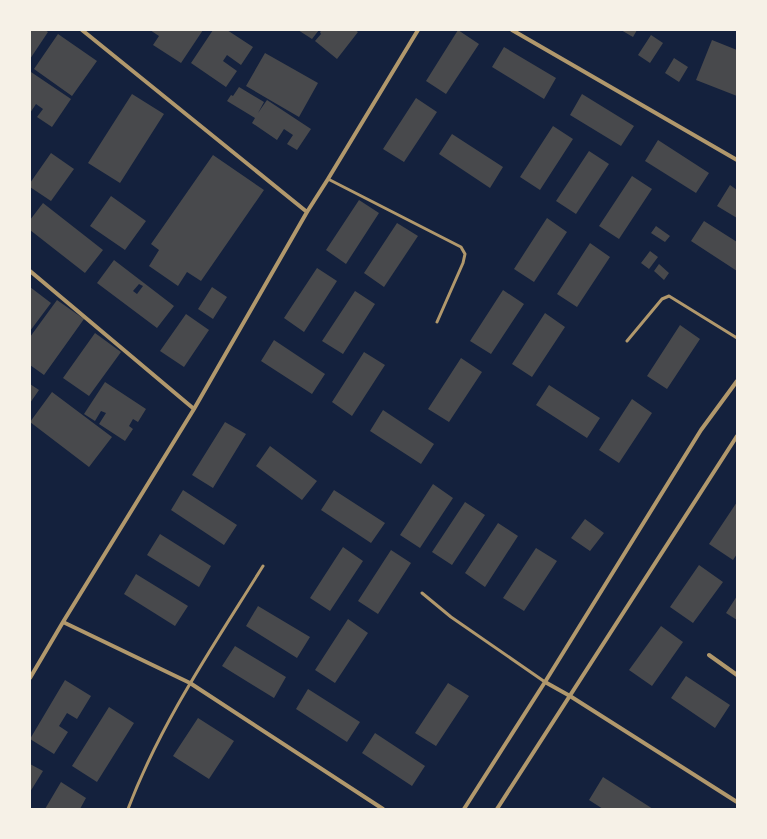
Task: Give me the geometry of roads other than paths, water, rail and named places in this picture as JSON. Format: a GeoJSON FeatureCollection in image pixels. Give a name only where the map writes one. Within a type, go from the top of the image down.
{"type":"FeatureCollection","features":[{"type":"Feature","properties":{"kind":"street"},"geometry":{"type":"LineString","coordinates":[[82,30],[306,212]]}},
{"type":"Feature","properties":{"kind":"street"},"geometry":{"type":"LineString","coordinates":[[30,678],[194,409],[306,212],[418,30]]}},
{"type":"Feature","properties":{"kind":"street"},"geometry":{"type":"LineString","coordinates":[[512,30],[737,160]]}},
{"type":"Feature","properties":{"kind":"street"},"geometry":{"type":"LineString","coordinates":[[30,271],[194,409]]}},
{"type":"Feature","properties":{"kind":"street"},"geometry":{"type":"LineString","coordinates":[[464,809],[545,682],[701,430],[737,380]]}},
{"type":"Feature","properties":{"kind":"street"},"geometry":{"type":"LineString","coordinates":[[497,809],[737,436]]}},
{"type":"Feature","properties":{"kind":"street"},"geometry":{"type":"LineString","coordinates":[[732,444],[737,447]]}},
{"type":"Feature","properties":{"kind":"street"},"geometry":{"type":"LineString","coordinates":[[63,622],[190,683],[383,809]]}},
{"type":"Feature","properties":{"kind":"street"},"geometry":{"type":"LineString","coordinates":[[709,655],[737,675]]}},
{"type":"Feature","properties":{"kind":"street"},"geometry":{"type":"LineString","coordinates":[[545,682],[570,696],[737,801]]}},
{"type":"Feature","properties":{"kind":"lane"},"geometry":{"type":"LineString","coordinates":[[328,178],[461,247],[465,254],[463,263],[436,322]]}},
{"type":"Feature","properties":{"kind":"lane"},"geometry":{"type":"LineString","coordinates":[[627,341],[662,299],[669,296],[737,338]]}},
{"type":"Feature","properties":{"kind":"lane"},"geometry":{"type":"LineString","coordinates":[[128,809],[153,749],[190,683],[263,566]]}},
{"type":"Feature","properties":{"kind":"lane"},"geometry":{"type":"LineString","coordinates":[[422,593],[451,617],[545,682]]}}]}
